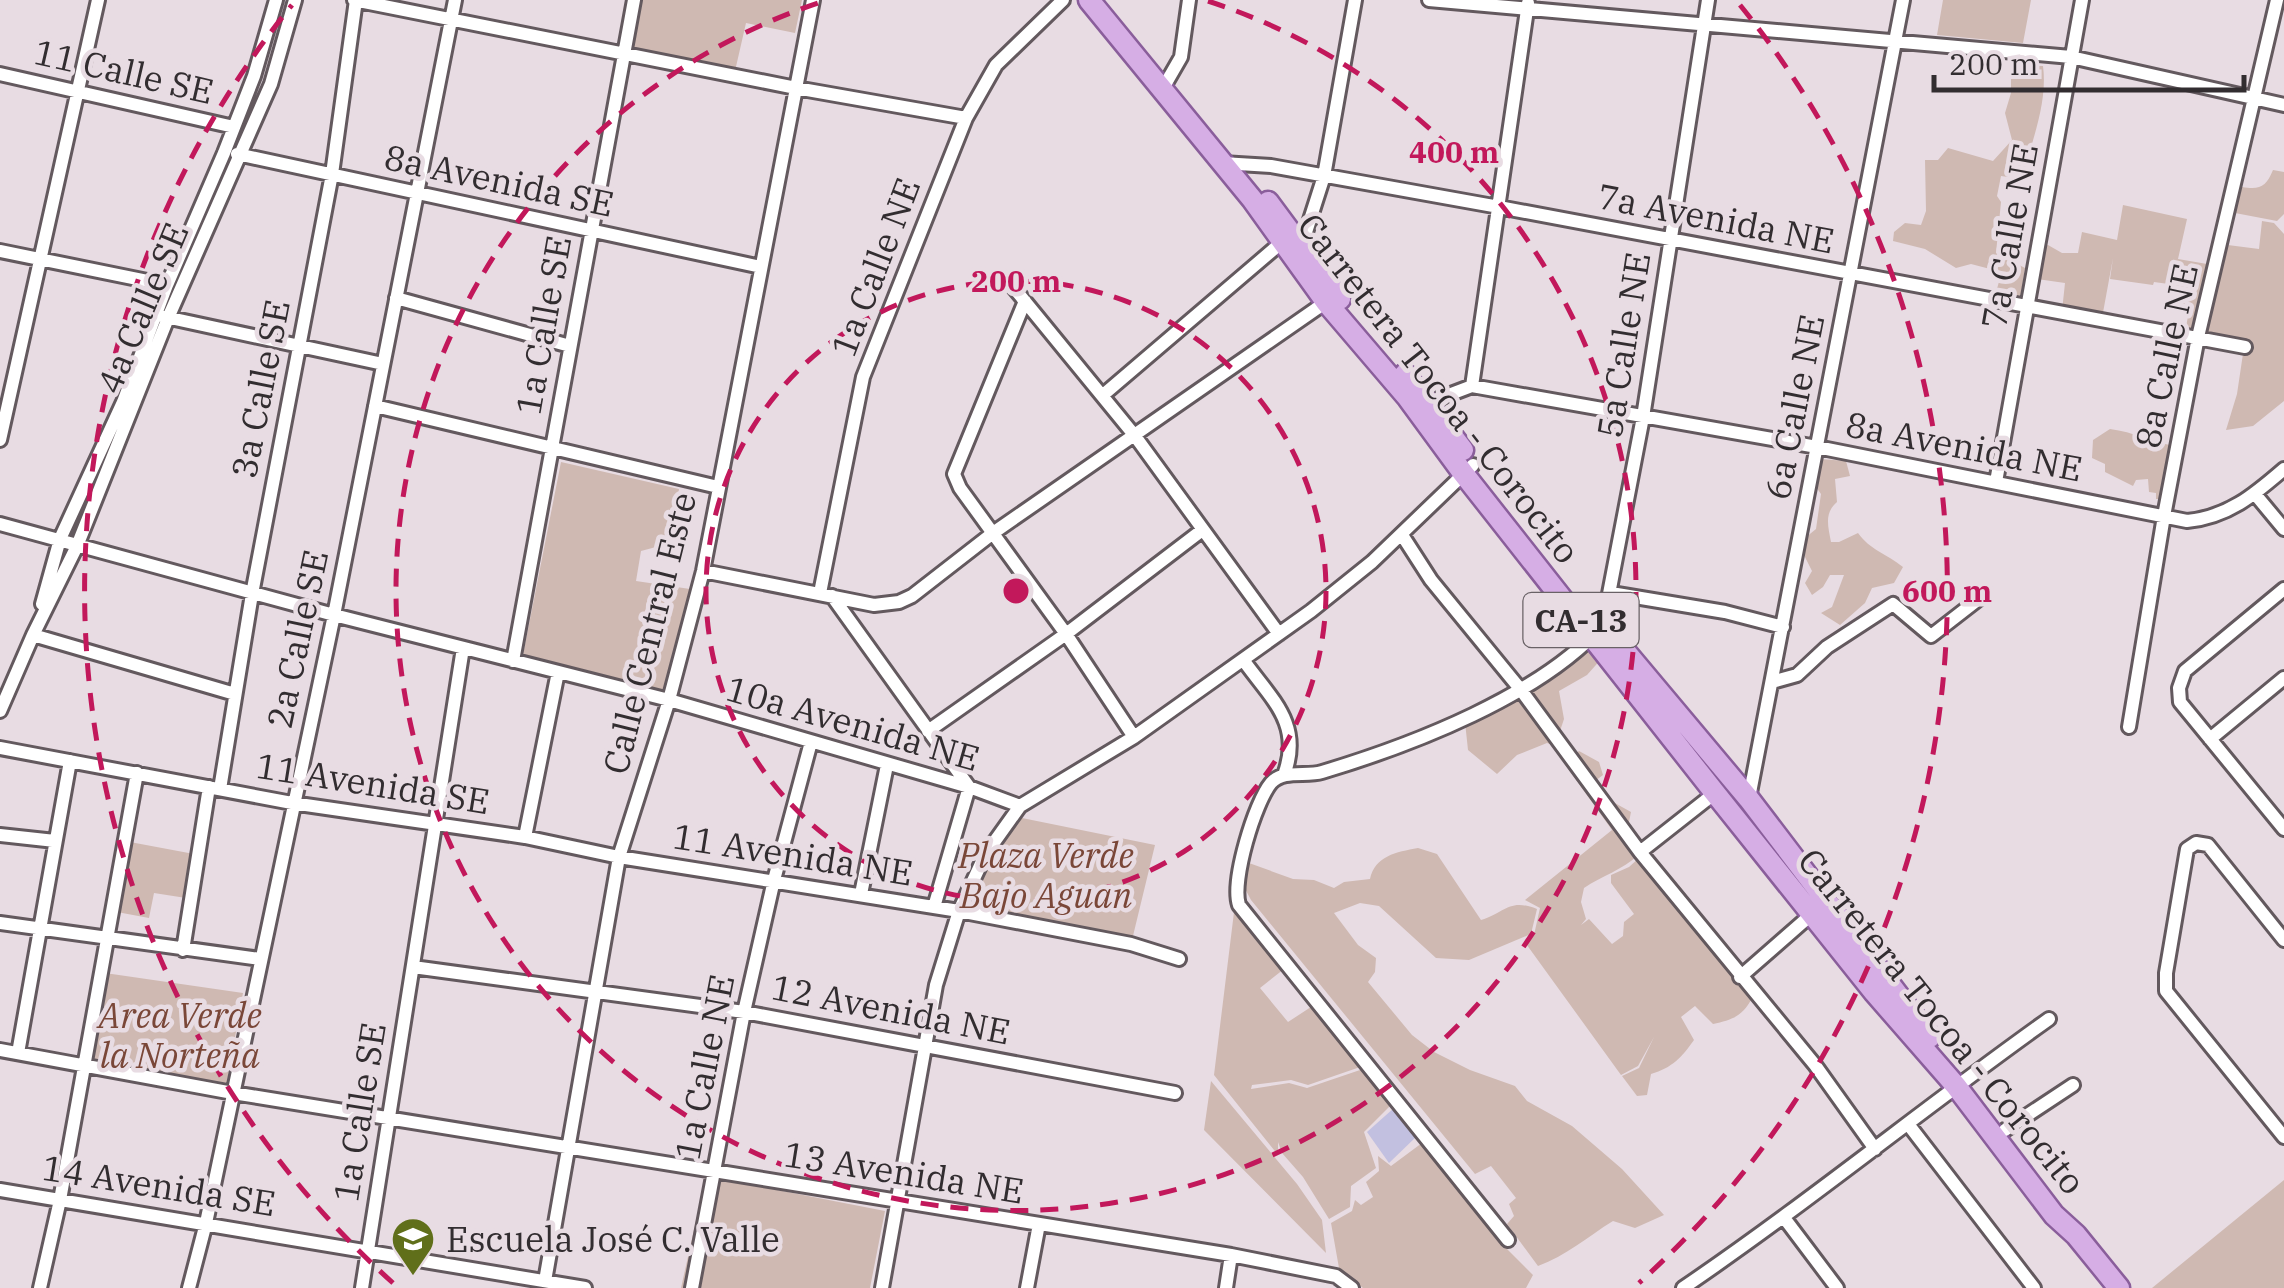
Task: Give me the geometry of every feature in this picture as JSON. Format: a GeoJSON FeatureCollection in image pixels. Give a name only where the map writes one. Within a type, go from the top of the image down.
{"type":"FeatureCollection","features":[{"type":"Feature","properties":{"kind":"main road","name":"Carretera Tocoa - Corocito"},"geometry":{"type":"LineString","coordinates":[[1089,0],[1166,86]]}},
{"type":"Feature","properties":{"kind":"main road","name":"Carretera Tocoa - Corocito"},"geometry":{"type":"LineString","coordinates":[[1100,0],[1228,163],[1326,302],[1422,405]]}},
{"type":"Feature","properties":{"kind":"main road","name":"Carretera Tocoa - Corocito"},"geometry":{"type":"LineString","coordinates":[[1293,250],[1338,296],[1468,469],[1598,630],[1749,799],[2054,1215],[2076,1235],[2118,1288]]}},
{"type":"Feature","properties":{"kind":"main road","name":"Carretera Tocoa - Corocito"},"geometry":{"type":"LineString","coordinates":[[1598,630],[1714,793],[1812,914],[2005,1130],[2063,1208],[2076,1235]]}},
{"type":"Feature","properties":{"kind":"street"},"geometry":{"type":"LineString","coordinates":[[1,435],[98,0]]}},
{"type":"Feature","properties":{"kind":"street","name":"4a Calle SE"},"geometry":{"type":"LineString","coordinates":[[0,711],[32,635],[77,546],[162,316],[167,285],[254,76],[276,0]]}},
{"type":"Feature","properties":{"kind":"street","name":"4a Calle SE"},"geometry":{"type":"LineString","coordinates":[[32,635],[60,539],[272,84],[294,0]]}},
{"type":"Feature","properties":{"kind":"street"},"geometry":{"type":"LineString","coordinates":[[355,0],[966,118]]}},
{"type":"Feature","properties":{"kind":"street","name":"3a Calle SE"},"geometry":{"type":"LineString","coordinates":[[184,950],[236,694],[332,174],[355,0]]}},
{"type":"Feature","properties":{"kind":"street","name":"2a Calle SE"},"geometry":{"type":"LineString","coordinates":[[189,1288],[334,616],[455,0]]}},
{"type":"Feature","properties":{"kind":"street","name":"1a Calle SE"},"geometry":{"type":"LineString","coordinates":[[514,661],[634,0]]}},
{"type":"Feature","properties":{"kind":"street","name":"Calle Central Este"},"geometry":{"type":"LineString","coordinates":[[545,1281],[619,857],[669,700],[704,571],[814,0]]}},
{"type":"Feature","properties":{"kind":"street","name":"1a Calle NE"},"geometry":{"type":"LineString","coordinates":[[826,594],[863,377],[966,118],[996,65],[1062,0]]}},
{"type":"Feature","properties":{"kind":"street"},"geometry":{"type":"LineString","coordinates":[[1166,86],[1181,57],[1189,0]]}},
{"type":"Feature","properties":{"kind":"street"},"geometry":{"type":"LineString","coordinates":[[1103,396],[1293,250],[1324,176],[1355,0]]}},
{"type":"Feature","properties":{"kind":"street"},"geometry":{"type":"LineString","coordinates":[[1428,0],[1528,4],[2071,57],[2284,105]]}},
{"type":"Feature","properties":{"kind":"street","name":"5a Calle NE"},"geometry":{"type":"LineString","coordinates":[[1598,630],[1611,594],[1643,416],[1708,0]]}},
{"type":"Feature","properties":{"kind":"street","name":"6a Calle NE"},"geometry":{"type":"LineString","coordinates":[[1744,826],[1902,0]]}},
{"type":"Feature","properties":{"kind":"street","name":"7a Calle NE"},"geometry":{"type":"LineString","coordinates":[[1996,482],[2082,0]]}},
{"type":"Feature","properties":{"kind":"street","name":"8a Calle NE"},"geometry":{"type":"LineString","coordinates":[[2130,727],[2198,338],[2276,0]]}},
{"type":"Feature","properties":{"kind":"street"},"geometry":{"type":"LineString","coordinates":[[1422,405],[1472,386],[1528,4]]}},
{"type":"Feature","properties":{"kind":"street","name":"11 Calle SE"},"geometry":{"type":"LineString","coordinates":[[0,74],[234,127]]}},
{"type":"Feature","properties":{"kind":"street","name":"8a Avenida SE"},"geometry":{"type":"LineString","coordinates":[[224,153],[761,267]]}},
{"type":"Feature","properties":{"kind":"street","name":"7a Avenida NE"},"geometry":{"type":"LineString","coordinates":[[1228,163],[1499,207],[2245,347]]}},
{"type":"Feature","properties":{"kind":"street"},"geometry":{"type":"LineString","coordinates":[[0,251],[167,285]]}},
{"type":"Feature","properties":{"kind":"street"},"geometry":{"type":"LineString","coordinates":[[1014,288],[1135,436],[1279,634]]}},
{"type":"Feature","properties":{"kind":"street"},"geometry":{"type":"LineString","coordinates":[[396,298],[570,346]]}},
{"type":"Feature","properties":{"kind":"street"},"geometry":{"type":"LineString","coordinates":[[1026,302],[954,474],[1134,737]]}},
{"type":"Feature","properties":{"kind":"street"},"geometry":{"type":"LineString","coordinates":[[704,571],[874,604],[912,596],[992,533],[1326,302]]}},
{"type":"Feature","properties":{"kind":"street"},"geometry":{"type":"LineString","coordinates":[[162,316],[383,364]]}},
{"type":"Feature","properties":{"kind":"street","name":"8a Avenida NE"},"geometry":{"type":"LineString","coordinates":[[1472,386],[1817,447],[2187,520],[2226,512],[2256,494]]}},
{"type":"Feature","properties":{"kind":"street"},"geometry":{"type":"LineString","coordinates":[[375,406],[718,487]]}},
{"type":"Feature","properties":{"kind":"street"},"geometry":{"type":"LineString","coordinates":[[882,1288],[936,985],[958,911],[986,855],[1020,806],[1134,737],[1244,661],[1402,535],[1468,469]]}},
{"type":"Feature","properties":{"kind":"street"},"geometry":{"type":"LineString","coordinates":[[2284,469],[2256,494],[2284,529]]}},
{"type":"Feature","properties":{"kind":"street","name":"10a Avenida NE"},"geometry":{"type":"LineString","coordinates":[[0,524],[334,616],[669,700],[969,787],[1020,806]]}},
{"type":"Feature","properties":{"kind":"street"},"geometry":{"type":"LineString","coordinates":[[928,731],[1066,634],[1202,530]]}},
{"type":"Feature","properties":{"kind":"street"},"geometry":{"type":"LineString","coordinates":[[1402,535],[1430,580],[1521,690],[1640,852],[1815,1065],[1875,1149]]}},
{"type":"Feature","properties":{"kind":"street"},"geometry":{"type":"LineString","coordinates":[[2284,590],[2185,671],[2179,688],[2180,702],[2284,829]]}},
{"type":"Feature","properties":{"kind":"street"},"geometry":{"type":"LineString","coordinates":[[826,594],[969,787],[934,907]]}},
{"type":"Feature","properties":{"kind":"street"},"geometry":{"type":"LineString","coordinates":[[1611,594],[1725,612],[1783,627]]}},
{"type":"Feature","properties":{"kind":"street"},"geometry":{"type":"LineString","coordinates":[[1772,682],[1797,675],[1827,646],[1893,604],[1930,636],[1980,598]]}},
{"type":"Feature","properties":{"kind":"street"},"geometry":{"type":"LineString","coordinates":[[1508,1240],[1239,905],[1236,881],[1272,783],[1284,775],[1317,774],[1423,736],[1521,690],[1598,630]]}},
{"type":"Feature","properties":{"kind":"street"},"geometry":{"type":"LineString","coordinates":[[32,635],[236,694]]}},
{"type":"Feature","properties":{"kind":"street","name":"1a Calle SE"},"geometry":{"type":"LineString","coordinates":[[362,1288],[463,648]]}},
{"type":"Feature","properties":{"kind":"street"},"geometry":{"type":"LineString","coordinates":[[1244,661],[1285,716],[1292,742],[1284,775]]}},
{"type":"Feature","properties":{"kind":"street"},"geometry":{"type":"LineString","coordinates":[[525,837],[558,672]]}},
{"type":"Feature","properties":{"kind":"street"},"geometry":{"type":"LineString","coordinates":[[2210,740],[2284,678]]}},
{"type":"Feature","properties":{"kind":"street","name":"1a Calle NE"},"geometry":{"type":"LineString","coordinates":[[692,1288],[744,1012],[811,742]]}},
{"type":"Feature","properties":{"kind":"street","name":"11 Avenida SE"},"geometry":{"type":"LineString","coordinates":[[0,748],[292,802],[525,837],[619,857]]}},
{"type":"Feature","properties":{"kind":"street"},"geometry":{"type":"LineString","coordinates":[[18,1053],[70,761]]}},
{"type":"Feature","properties":{"kind":"street"},"geometry":{"type":"LineString","coordinates":[[860,894],[887,765]]}},
{"type":"Feature","properties":{"kind":"street"},"geometry":{"type":"LineString","coordinates":[[40,1288],[60,1200],[137,774]]}},
{"type":"Feature","properties":{"kind":"street"},"geometry":{"type":"LineString","coordinates":[[1640,852],[1714,793]]}},
{"type":"Feature","properties":{"kind":"street"},"geometry":{"type":"LineString","coordinates":[[0,835],[56,841]]}},
{"type":"Feature","properties":{"kind":"street"},"geometry":{"type":"LineString","coordinates":[[2284,940],[2208,845],[2196,843],[2187,849],[2166,991],[2284,1138]]}},
{"type":"Feature","properties":{"kind":"street","name":"11 Avenida NE"},"geometry":{"type":"LineString","coordinates":[[619,857],[958,911],[1130,944],[1179,959]]}},
{"type":"Feature","properties":{"kind":"street"},"geometry":{"type":"LineString","coordinates":[[1740,976],[1812,914]]}},
{"type":"Feature","properties":{"kind":"street"},"geometry":{"type":"LineString","coordinates":[[0,923],[260,959]]}},
{"type":"Feature","properties":{"kind":"street","name":"12 Avenida NE"},"geometry":{"type":"LineString","coordinates":[[413,968],[744,1012],[1175,1093]]}},
{"type":"Feature","properties":{"kind":"street"},"geometry":{"type":"LineString","coordinates":[[1682,1288],[1785,1218],[2049,1019]]}},
{"type":"Feature","properties":{"kind":"street","name":"13 Avenida NE"},"geometry":{"type":"LineString","coordinates":[[0,1050],[233,1093],[1231,1255],[1336,1276],[1352,1288]]}},
{"type":"Feature","properties":{"kind":"street"},"geometry":{"type":"LineString","coordinates":[[2005,1130],[2073,1084]]}},
{"type":"Feature","properties":{"kind":"street"},"geometry":{"type":"LineString","coordinates":[[1908,1124],[2034,1288]]}},
{"type":"Feature","properties":{"kind":"street","name":"14 Avenida SE"},"geometry":{"type":"LineString","coordinates":[[0,1190],[585,1288]]}},
{"type":"Feature","properties":{"kind":"street"},"geometry":{"type":"LineString","coordinates":[[1785,1218],[1836,1288]]}},
{"type":"Feature","properties":{"kind":"street"},"geometry":{"type":"LineString","coordinates":[[1027,1288],[1039,1224]]}},
{"type":"Feature","properties":{"kind":"street"},"geometry":{"type":"LineString","coordinates":[[1226,1288],[1231,1255]]}},
{"type":"Feature","properties":{"kind":"green space"},"geometry":{"type":"Polygon","coordinates":[[[641,0],[802,0],[795,33],[746,23],[735,71],[631,49],[641,0]]]}},
{"type":"Feature","properties":{"kind":"green space"},"geometry":{"type":"Polygon","coordinates":[[[1943,0],[2031,0],[2023,43],[1937,35],[1943,0]]]}},
{"type":"Feature","properties":{"kind":"green space"},"geometry":{"type":"Polygon","coordinates":[[[2011,65],[2043,66],[2044,80],[2041,109],[2022,179],[2001,176],[1997,196],[2001,202],[1996,253],[2025,268],[2020,300],[1995,296],[2000,278],[1994,270],[1971,264],[1956,268],[1925,249],[1893,241],[1894,232],[1905,223],[1921,225],[1926,211],[1925,160],[1938,160],[1948,148],[1993,161],[2012,140],[2005,113],[2011,93],[2011,65]]]}},
{"type":"Feature","properties":{"kind":"green space"},"geometry":{"type":"Polygon","coordinates":[[[2273,170],[2284,172],[2284,214],[2277,221],[2235,213],[2242,187],[2262,186],[2273,170]]]}},
{"type":"Feature","properties":{"kind":"green space"},"geometry":{"type":"Polygon","coordinates":[[[2123,205],[2187,219],[2178,259],[2213,265],[2196,335],[2185,332],[2190,306],[2175,303],[2176,285],[2110,279],[2113,258],[2102,318],[2062,311],[2065,283],[2037,279],[2044,246],[2062,253],[2078,253],[2082,232],[2117,240],[2123,205]]]}},
{"type":"Feature","properties":{"kind":"green space"},"geometry":{"type":"Polygon","coordinates":[[[2262,221],[2274,223],[2284,234],[2284,401],[2253,426],[2226,430],[2237,394],[2244,347],[2198,337],[2220,244],[2259,249],[2262,221]]]}},
{"type":"Feature","properties":{"kind":"green space"},"geometry":{"type":"Polygon","coordinates":[[[2110,429],[2175,446],[2166,499],[2156,499],[2156,493],[2149,492],[2148,479],[2136,480],[2133,486],[2105,472],[2105,464],[2092,458],[2093,440],[2110,429]]]}},
{"type":"Feature","properties":{"kind":"green space"},"geometry":{"type":"Polygon","coordinates":[[[1820,459],[1846,461],[1850,476],[1835,479],[1837,502],[1828,520],[1831,542],[1858,533],[1903,567],[1894,583],[1872,588],[1865,603],[1840,625],[1821,613],[1832,607],[1844,575],[1830,575],[1812,595],[1805,583],[1812,571],[1805,557],[1805,538],[1816,529],[1820,459]]]}},
{"type":"Feature","properties":{"kind":"green space"},"geometry":{"type":"Polygon","coordinates":[[[561,462],[679,489],[671,543],[641,551],[636,581],[690,589],[663,692],[523,655],[561,462]]]}},
{"type":"Feature","properties":{"kind":"green space"},"geometry":{"type":"Polygon","coordinates":[[[1594,641],[1603,657],[1587,675],[1559,691],[1564,719],[1555,746],[1547,743],[1517,755],[1497,774],[1468,750],[1465,722],[1594,641]]]}},
{"type":"Feature","properties":{"kind":"green space"},"geometry":{"type":"Polygon","coordinates":[[[1579,751],[1599,762],[1603,775],[1591,784],[1604,804],[1613,802],[1631,812],[1628,827],[1638,855],[1584,888],[1581,902],[1586,919],[1581,925],[1589,919],[1612,944],[1623,936],[1624,922],[1634,914],[1611,883],[1611,875],[1640,857],[1752,998],[1741,1013],[1713,1024],[1695,1006],[1681,1017],[1694,1040],[1676,1061],[1651,1074],[1647,1095],[1637,1096],[1622,1076],[1639,1068],[1654,1037],[1638,1066],[1621,1075],[1524,941],[1534,935],[1540,908],[1525,900],[1612,830],[1564,763],[1579,751]]]}},
{"type":"Feature","properties":{"kind":"green space","name":"Plaza Verde Bajo Aguan"},"geometry":{"type":"Polygon","coordinates":[[[1022,818],[1155,845],[1132,940],[963,913],[1005,835],[1022,818]]]}},
{"type":"Feature","properties":{"kind":"green space"},"geometry":{"type":"Polygon","coordinates":[[[130,842],[194,854],[186,898],[154,893],[149,918],[117,912],[130,842]]]}},
{"type":"Feature","properties":{"kind":"green space"},"geometry":{"type":"Polygon","coordinates":[[[1418,848],[1437,854],[1481,920],[1514,906],[1537,909],[1531,934],[1469,960],[1436,958],[1379,906],[1360,903],[1334,913],[1358,945],[1376,958],[1375,972],[1368,982],[1412,1035],[1434,1052],[1470,1070],[1515,1086],[1527,1101],[1572,1126],[1622,1169],[1664,1215],[1635,1228],[1613,1221],[1538,1266],[1507,1224],[1514,1216],[1509,1204],[1516,1198],[1491,1166],[1475,1174],[1251,900],[1242,883],[1249,863],[1334,888],[1344,882],[1370,879],[1382,860],[1418,848]]]}},
{"type":"Feature","properties":{"kind":"green space"},"geometry":{"type":"Polygon","coordinates":[[[1235,904],[1284,969],[1260,988],[1288,1022],[1314,1005],[1363,1066],[1308,1085],[1291,1080],[1252,1085],[1251,1089],[1289,1083],[1307,1088],[1363,1069],[1390,1099],[1389,1107],[1364,1132],[1376,1168],[1351,1186],[1350,1207],[1329,1219],[1278,1142],[1278,1155],[1214,1075],[1235,904]]]}},
{"type":"Feature","properties":{"kind":"green space","name":"Area Verde la Norteña"},"geometry":{"type":"Polygon","coordinates":[[[105,973],[243,993],[225,1093],[85,1068],[105,973]]]}},
{"type":"Feature","properties":{"kind":"green space"},"geometry":{"type":"Polygon","coordinates":[[[1211,1081],[1322,1220],[1326,1253],[1204,1130],[1211,1081]]]}},
{"type":"Feature","properties":{"kind":"green space"},"geometry":{"type":"Polygon","coordinates":[[[1422,1143],[1504,1246],[1533,1275],[1526,1288],[1363,1288],[1339,1268],[1331,1223],[1352,1211],[1355,1200],[1361,1205],[1373,1197],[1366,1182],[1379,1171],[1378,1156],[1391,1166],[1422,1143]]]}},
{"type":"Feature","properties":{"kind":"green space"},"geometry":{"type":"Polygon","coordinates":[[[706,1176],[885,1211],[870,1288],[681,1288],[706,1176]]]}},
{"type":"Feature","properties":{"kind":"green space"},"geometry":{"type":"Polygon","coordinates":[[[2284,1180],[2284,1288],[2152,1288],[2284,1180]]]}},
{"type":"Feature","properties":{"kind":"water"},"geometry":{"type":"Polygon","coordinates":[[[1394,1108],[1417,1136],[1389,1163],[1367,1132],[1394,1108]]]}},
{"type":"Feature","properties":{"kind":"place","name":"Escuela José C. Valle"},"geometry":{"type":"Point","coordinates":[413,1277]}}]}
